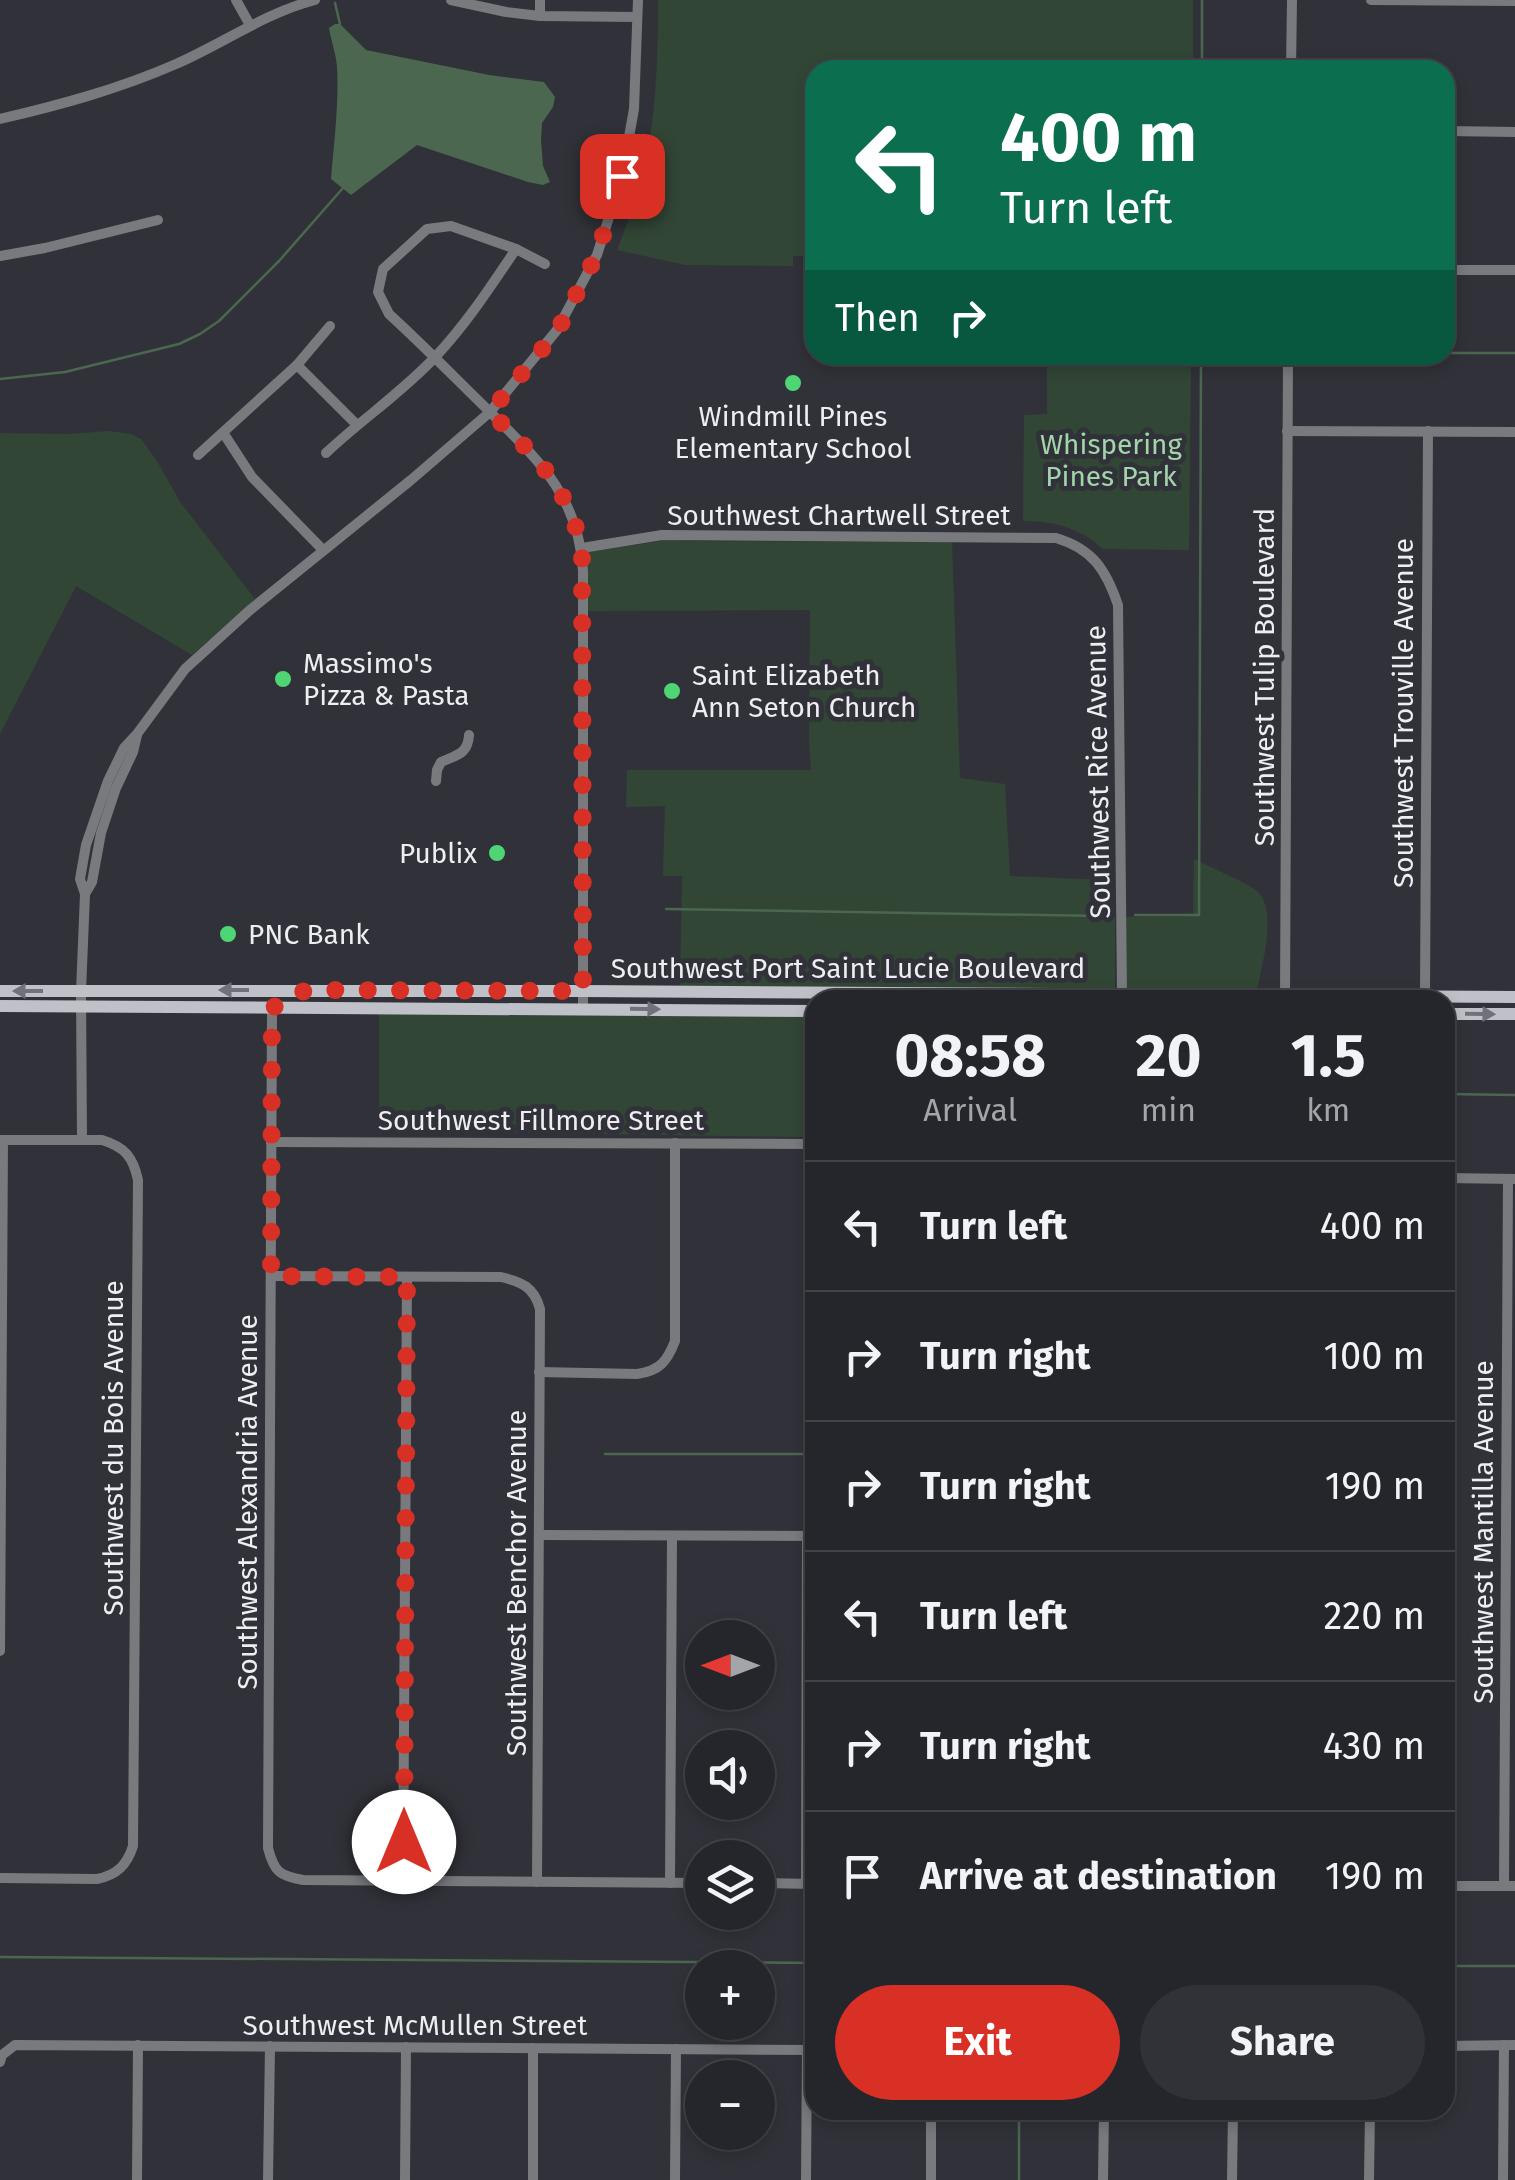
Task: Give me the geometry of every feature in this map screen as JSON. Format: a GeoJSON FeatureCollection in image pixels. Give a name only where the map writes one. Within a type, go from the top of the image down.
{"type":"FeatureCollection","features":[{"type":"Feature","properties":{"kind":"main road"},"geometry":{"type":"LineString","coordinates":[[272,1008],[306,990]]}},
{"type":"Feature","properties":{"kind":"main road","name":"Southwest Port Saint Lucie Boulevard"},"geometry":{"type":"LineString","coordinates":[[0,991],[805,995]]}},
{"type":"Feature","properties":{"kind":"main road","name":"Southwest Port Saint Lucie Boulevard"},"geometry":{"type":"LineString","coordinates":[[1455,996],[1515,996]]}},
{"type":"Feature","properties":{"kind":"main road","name":"Southwest Port Saint Lucie Boulevard"},"geometry":{"type":"LineString","coordinates":[[0,1006],[805,1011]]}},
{"type":"Feature","properties":{"kind":"main road"},"geometry":{"type":"LineString","coordinates":[[1455,1014],[1515,1014]]}},
{"type":"Feature","properties":{"kind":"street"},"geometry":{"type":"LineString","coordinates":[[236,0],[250,25]]}},
{"type":"Feature","properties":{"kind":"street"},"geometry":{"type":"LineString","coordinates":[[0,119],[111,90],[178,63],[250,25],[315,0]]}},
{"type":"Feature","properties":{"kind":"street"},"geometry":{"type":"LineString","coordinates":[[451,0],[540,16],[638,17]]}},
{"type":"Feature","properties":{"kind":"street"},"geometry":{"type":"LineString","coordinates":[[540,0],[540,16]]}},
{"type":"Feature","properties":{"kind":"street"},"geometry":{"type":"LineString","coordinates":[[82,1140],[85,894],[92,882],[101,833],[137,734],[185,669],[250,610],[490,412],[552,338],[597,254],[622,176],[634,109],[638,0]]}},
{"type":"Feature","properties":{"kind":"street"},"geometry":{"type":"LineString","coordinates":[[1291,60],[1292,0]]}},
{"type":"Feature","properties":{"kind":"street"},"geometry":{"type":"LineString","coordinates":[[1371,0],[1515,1]]}},
{"type":"Feature","properties":{"kind":"street"},"geometry":{"type":"LineString","coordinates":[[1455,131],[1515,132]]}},
{"type":"Feature","properties":{"kind":"street"},"geometry":{"type":"LineString","coordinates":[[0,256],[158,220]]}},
{"type":"Feature","properties":{"kind":"street"},"geometry":{"type":"LineString","coordinates":[[545,264],[451,226],[427,229],[383,269],[378,292],[389,314],[533,454],[555,481],[582,548],[583,1008]]}},
{"type":"Feature","properties":{"kind":"street"},"geometry":{"type":"LineString","coordinates":[[326,453],[436,357],[478,307],[516,250]]}},
{"type":"Feature","properties":{"kind":"street"},"geometry":{"type":"LineString","coordinates":[[1455,270],[1515,270]]}},
{"type":"Feature","properties":{"kind":"street"},"geometry":{"type":"LineString","coordinates":[[198,456],[297,365],[330,326]]}},
{"type":"Feature","properties":{"kind":"street"},"geometry":{"type":"LineString","coordinates":[[297,365],[356,424]]}},
{"type":"Feature","properties":{"kind":"street","name":"Southwest Tulip Boulevard"},"geometry":{"type":"LineString","coordinates":[[1285,990],[1288,365]]}},
{"type":"Feature","properties":{"kind":"street"},"geometry":{"type":"LineString","coordinates":[[1287,431],[1515,432]]}},
{"type":"Feature","properties":{"kind":"street","name":"Southwest Trouville Avenue"},"geometry":{"type":"LineString","coordinates":[[1425,990],[1428,431]]}},
{"type":"Feature","properties":{"kind":"street"},"geometry":{"type":"LineString","coordinates":[[224,434],[252,476],[323,550]]}},
{"type":"Feature","properties":{"kind":"street","name":"Southwest Chartwell Street"},"geometry":{"type":"LineString","coordinates":[[582,548],[678,535],[1056,538],[1073,543],[1092,557]]}},
{"type":"Feature","properties":{"kind":"street","name":"Southwest Rice Avenue"},"geometry":{"type":"LineString","coordinates":[[1092,557],[1108,576],[1118,605],[1122,990]]}},
{"type":"Feature","properties":{"kind":"street"},"geometry":{"type":"LineString","coordinates":[[436,780],[441,762],[464,752],[469,735]]}},
{"type":"Feature","properties":{"kind":"street","name":"Southwest Alexandria Avenue"},"geometry":{"type":"LineString","coordinates":[[272,1008],[268,1848],[279,1873],[304,1880],[404,1880]]}},
{"type":"Feature","properties":{"kind":"street"},"geometry":{"type":"LineString","coordinates":[[0,1650],[2,1140]]}},
{"type":"Feature","properties":{"kind":"street","name":"Southwest du Bois Avenue"},"geometry":{"type":"LineString","coordinates":[[0,1878],[97,1879],[119,1870],[129,1860],[134,1846],[138,1180],[135,1165],[116,1144],[102,1140],[2,1140]]}},
{"type":"Feature","properties":{"kind":"street","name":"Southwest Fillmore Street"},"geometry":{"type":"LineString","coordinates":[[271,1142],[805,1144]]}},
{"type":"Feature","properties":{"kind":"street"},"geometry":{"type":"LineString","coordinates":[[540,1372],[637,1374],[662,1366],[670,1355],[674,1341],[675,1143]]}},
{"type":"Feature","properties":{"kind":"street"},"geometry":{"type":"LineString","coordinates":[[1455,1178],[1511,1179]]}},
{"type":"Feature","properties":{"kind":"street","name":"Southwest Mantilla Avenue"},"geometry":{"type":"LineString","coordinates":[[1510,1886],[1511,1179]]}},
{"type":"Feature","properties":{"kind":"street"},"geometry":{"type":"LineString","coordinates":[[271,1276],[407,1277],[404,1880],[685,1883]]}},
{"type":"Feature","properties":{"kind":"street","name":"Southwest Benchor Avenue"},"geometry":{"type":"LineString","coordinates":[[407,1277],[516,1280],[530,1288],[540,1308],[537,1882]]}},
{"type":"Feature","properties":{"kind":"street"},"geometry":{"type":"LineString","coordinates":[[540,1535],[805,1536]]}},
{"type":"Feature","properties":{"kind":"street"},"geometry":{"type":"LineString","coordinates":[[670,1883],[672,1536]]}},
{"type":"Feature","properties":{"kind":"street"},"geometry":{"type":"LineString","coordinates":[[775,1884],[805,1884]]}},
{"type":"Feature","properties":{"kind":"street"},"geometry":{"type":"LineString","coordinates":[[1455,1886],[1510,1886]]}},
{"type":"Feature","properties":{"kind":"street","name":"Southwest McMullen Street"},"geometry":{"type":"LineString","coordinates":[[0,2062],[2,2055],[16,2045],[805,2050]]}},
{"type":"Feature","properties":{"kind":"street"},"geometry":{"type":"LineString","coordinates":[[1455,2046],[1510,2045],[1503,2180]]}},
{"type":"Feature","properties":{"kind":"street"},"geometry":{"type":"LineString","coordinates":[[137,2180],[138,2046]]}},
{"type":"Feature","properties":{"kind":"street"},"geometry":{"type":"LineString","coordinates":[[268,2180],[270,2046]]}},
{"type":"Feature","properties":{"kind":"street"},"geometry":{"type":"LineString","coordinates":[[405,2180],[406,2047]]}},
{"type":"Feature","properties":{"kind":"street"},"geometry":{"type":"LineString","coordinates":[[533,2180],[534,2048]]}},
{"type":"Feature","properties":{"kind":"street"},"geometry":{"type":"LineString","coordinates":[[675,2180],[676,2049]]}},
{"type":"Feature","properties":{"kind":"street"},"geometry":{"type":"LineString","coordinates":[[806,2180],[808,2120]]}},
{"type":"Feature","properties":{"kind":"street"},"geometry":{"type":"LineString","coordinates":[[931,2120],[931,2180]]}},
{"type":"Feature","properties":{"kind":"street"},"geometry":{"type":"LineString","coordinates":[[1104,2120],[1104,2180]]}},
{"type":"Feature","properties":{"kind":"street"},"geometry":{"type":"LineString","coordinates":[[1232,2180],[1233,2120]]}},
{"type":"Feature","properties":{"kind":"street"},"geometry":{"type":"LineString","coordinates":[[1369,2180],[1370,2120]]}},
{"type":"Feature","properties":{"kind":"green space"},"geometry":{"type":"Polygon","coordinates":[[[658,0],[1193,0],[1193,60],[805,60],[805,256],[793,256],[793,266],[685,265],[617,250],[638,192],[649,146],[656,82],[658,0]]]}},
{"type":"Feature","properties":{"kind":"green space","name":"Whispering Pines Park"},"geometry":{"type":"Polygon","coordinates":[[[1047,365],[1191,365],[1189,550],[1103,549],[1066,527],[1023,521],[1024,415],[1047,414],[1047,365]]]}},
{"type":"Feature","properties":{"kind":"green space"},"geometry":{"type":"Polygon","coordinates":[[[109,431],[141,439],[180,502],[255,599],[192,655],[76,586],[0,734],[0,433],[109,431]]]}},
{"type":"Feature","properties":{"kind":"green space"},"geometry":{"type":"Polygon","coordinates":[[[661,541],[952,542],[960,778],[1005,784],[1010,876],[1108,880],[1108,917],[1115,917],[1115,990],[680,991],[682,876],[663,876],[665,806],[626,807],[627,770],[811,770],[810,610],[588,611],[587,552],[661,541]]]}},
{"type":"Feature","properties":{"kind":"green space"},"geometry":{"type":"Polygon","coordinates":[[[1194,859],[1258,892],[1264,901],[1268,926],[1257,990],[1126,990],[1126,917],[1193,916],[1194,859]]]}},
{"type":"Feature","properties":{"kind":"green space"},"geometry":{"type":"Polygon","coordinates":[[[379,1006],[805,1007],[805,1137],[379,1131],[379,1006]]]}},
{"type":"Feature","properties":{"kind":"shaded area"},"geometry":{"type":"Polygon","coordinates":[[[340,24],[366,50],[544,82],[555,97],[542,123],[541,140],[543,166],[550,182],[528,182],[417,145],[351,195],[331,179],[337,81],[329,28],[340,24]]]}},
{"type":"Feature","properties":{"kind":"waterway"},"geometry":{"type":"LineString","coordinates":[[1202,0],[1202,60]]}},
{"type":"Feature","properties":{"kind":"waterway"},"geometry":{"type":"LineString","coordinates":[[335,3],[340,24]]}},
{"type":"Feature","properties":{"kind":"waterway"},"geometry":{"type":"LineString","coordinates":[[0,379],[65,372],[179,344],[200,334],[219,321],[279,261],[343,188]]}},
{"type":"Feature","properties":{"kind":"waterway"},"geometry":{"type":"LineString","coordinates":[[1455,353],[1515,353]]}},
{"type":"Feature","properties":{"kind":"waterway"},"geometry":{"type":"LineString","coordinates":[[1135,915],[1199,915],[1201,365]]}},
{"type":"Feature","properties":{"kind":"waterway"},"geometry":{"type":"LineString","coordinates":[[666,909],[1102,916]]}},
{"type":"Feature","properties":{"kind":"waterway"},"geometry":{"type":"LineString","coordinates":[[1455,1094],[1515,1095]]}},
{"type":"Feature","properties":{"kind":"waterway"},"geometry":{"type":"LineString","coordinates":[[605,1454],[805,1454]]}},
{"type":"Feature","properties":{"kind":"waterway"},"geometry":{"type":"LineString","coordinates":[[0,1957],[805,1963]]}},
{"type":"Feature","properties":{"kind":"waterway"},"geometry":{"type":"LineString","coordinates":[[1455,1966],[1515,1966]]}},
{"type":"Feature","properties":{"kind":"waterway"},"geometry":{"type":"LineString","coordinates":[[1019,2120],[1019,2180]]}},
{"type":"Feature","properties":{"kind":"place","name":"Windmill Pines Elementary School"},"geometry":{"type":"Point","coordinates":[793,383]}},
{"type":"Feature","properties":{"kind":"place","name":"Massimo's Pizza & Pasta"},"geometry":{"type":"Point","coordinates":[283,679]}},
{"type":"Feature","properties":{"kind":"place","name":"Saint Elizabeth Ann Seton Church"},"geometry":{"type":"Point","coordinates":[672,691]}},
{"type":"Feature","properties":{"kind":"place","name":"Publix"},"geometry":{"type":"Point","coordinates":[497,853]}},
{"type":"Feature","properties":{"kind":"place","name":"PNC Bank"},"geometry":{"type":"Point","coordinates":[228,934]}},
{"type":"Feature","properties":{"kind":"route"},"geometry":{"type":"LineString","coordinates":[[404,1842],[407,1277],[271,1276],[272,1008],[306,990],[583,991],[582,548],[576,525],[555,481],[490,412],[558,330],[597,254],[622,176]]}}]}
